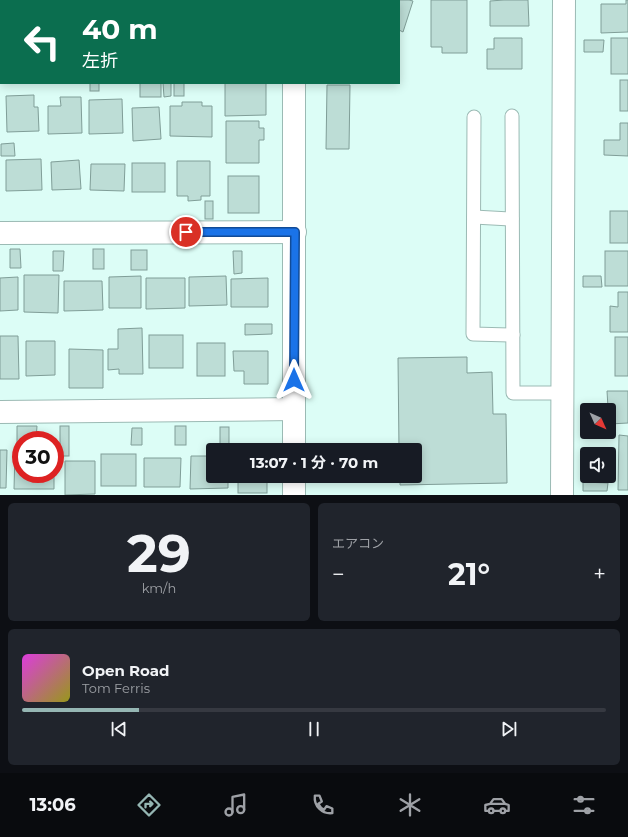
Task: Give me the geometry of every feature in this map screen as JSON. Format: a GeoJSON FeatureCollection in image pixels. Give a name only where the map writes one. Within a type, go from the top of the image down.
{"type":"FeatureCollection","features":[{"type":"Feature","properties":{"kind":"street"},"geometry":{"type":"LineString","coordinates":[[562,495],[564,0]]}},
{"type":"Feature","properties":{"kind":"street"},"geometry":{"type":"LineString","coordinates":[[294,84],[294,443]]}},
{"type":"Feature","properties":{"kind":"street"},"geometry":{"type":"LineString","coordinates":[[0,233],[295,232]]}},
{"type":"Feature","properties":{"kind":"street"},"geometry":{"type":"LineString","coordinates":[[0,412],[294,409]]}},
{"type":"Feature","properties":{"kind":"street"},"geometry":{"type":"LineString","coordinates":[[294,483],[294,495]]}},
{"type":"Feature","properties":{"kind":"lane"},"geometry":{"type":"LineString","coordinates":[[512,116],[513,393],[563,393]]}},
{"type":"Feature","properties":{"kind":"lane"},"geometry":{"type":"LineString","coordinates":[[474,117],[473,334],[513,335]]}},
{"type":"Feature","properties":{"kind":"lane"},"geometry":{"type":"LineString","coordinates":[[474,217],[512,219]]}},
{"type":"Feature","properties":{"kind":"building"},"geometry":{"type":"Polygon","coordinates":[[[400,0],[413,1],[403,32],[400,30],[400,0]]]}},
{"type":"Feature","properties":{"kind":"building"},"geometry":{"type":"Polygon","coordinates":[[[431,0],[467,0],[467,53],[442,53],[442,47],[431,47],[431,0]]]}},
{"type":"Feature","properties":{"kind":"building"},"geometry":{"type":"Polygon","coordinates":[[[528,0],[529,26],[490,26],[490,1],[528,0]]]}},
{"type":"Feature","properties":{"kind":"building"},"geometry":{"type":"Polygon","coordinates":[[[626,0],[628,0],[628,32],[601,33],[601,4],[626,4],[626,0]]]}},
{"type":"Feature","properties":{"kind":"building"},"geometry":{"type":"Polygon","coordinates":[[[494,38],[522,38],[522,69],[487,69],[487,49],[494,49],[494,38]]]}},
{"type":"Feature","properties":{"kind":"building"},"geometry":{"type":"Polygon","coordinates":[[[611,38],[628,38],[628,74],[611,74],[611,38]]]}},
{"type":"Feature","properties":{"kind":"building"},"geometry":{"type":"Polygon","coordinates":[[[584,40],[604,40],[603,52],[584,52],[584,40]]]}},
{"type":"Feature","properties":{"kind":"building"},"geometry":{"type":"Polygon","coordinates":[[[620,80],[628,80],[628,111],[620,111],[620,80]]]}},
{"type":"Feature","properties":{"kind":"building"},"geometry":{"type":"Polygon","coordinates":[[[90,84],[99,84],[99,91],[90,91],[90,84]]]}},
{"type":"Feature","properties":{"kind":"building"},"geometry":{"type":"Polygon","coordinates":[[[140,84],[161,84],[161,97],[140,97],[140,84]]]}},
{"type":"Feature","properties":{"kind":"building"},"geometry":{"type":"Polygon","coordinates":[[[163,84],[171,84],[171,96],[164,97],[163,84]]]}},
{"type":"Feature","properties":{"kind":"building"},"geometry":{"type":"Polygon","coordinates":[[[174,84],[184,84],[184,96],[174,96],[174,84]]]}},
{"type":"Feature","properties":{"kind":"building"},"geometry":{"type":"Polygon","coordinates":[[[225,84],[266,84],[266,115],[225,116],[225,84]]]}},
{"type":"Feature","properties":{"kind":"building"},"geometry":{"type":"Polygon","coordinates":[[[327,85],[350,85],[349,149],[326,149],[327,85]]]}},
{"type":"Feature","properties":{"kind":"building"},"geometry":{"type":"Polygon","coordinates":[[[34,95],[34,107],[38,107],[39,131],[7,132],[6,96],[34,95]]]}},
{"type":"Feature","properties":{"kind":"building"},"geometry":{"type":"Polygon","coordinates":[[[60,97],[81,97],[82,133],[48,134],[48,106],[61,106],[60,97]]]}},
{"type":"Feature","properties":{"kind":"building"},"geometry":{"type":"Polygon","coordinates":[[[122,99],[123,133],[89,134],[89,100],[122,99]]]}},
{"type":"Feature","properties":{"kind":"building"},"geometry":{"type":"Polygon","coordinates":[[[182,102],[202,102],[202,106],[212,106],[212,137],[170,136],[170,106],[182,106],[182,102]]]}},
{"type":"Feature","properties":{"kind":"building"},"geometry":{"type":"Polygon","coordinates":[[[159,107],[161,139],[133,141],[132,108],[159,107]]]}},
{"type":"Feature","properties":{"kind":"building"},"geometry":{"type":"Polygon","coordinates":[[[226,121],[259,121],[259,128],[264,128],[264,140],[259,140],[259,163],[226,163],[226,121]]]}},
{"type":"Feature","properties":{"kind":"building"},"geometry":{"type":"Polygon","coordinates":[[[620,123],[628,123],[628,156],[604,155],[604,140],[620,140],[620,123]]]}},
{"type":"Feature","properties":{"kind":"building"},"geometry":{"type":"Polygon","coordinates":[[[14,143],[15,156],[1,156],[1,144],[14,143]]]}},
{"type":"Feature","properties":{"kind":"building"},"geometry":{"type":"Polygon","coordinates":[[[41,159],[42,190],[6,191],[6,160],[41,159]]]}},
{"type":"Feature","properties":{"kind":"building"},"geometry":{"type":"Polygon","coordinates":[[[79,160],[81,189],[52,190],[51,162],[79,160]]]}},
{"type":"Feature","properties":{"kind":"building"},"geometry":{"type":"Polygon","coordinates":[[[177,161],[210,161],[210,196],[201,196],[201,200],[188,201],[188,196],[177,196],[177,161]]]}},
{"type":"Feature","properties":{"kind":"building"},"geometry":{"type":"Polygon","coordinates":[[[132,163],[165,163],[165,192],[132,192],[132,163]]]}},
{"type":"Feature","properties":{"kind":"building"},"geometry":{"type":"Polygon","coordinates":[[[91,164],[125,164],[124,191],[90,190],[91,164]]]}},
{"type":"Feature","properties":{"kind":"building"},"geometry":{"type":"Polygon","coordinates":[[[228,176],[259,176],[259,213],[228,213],[228,176]]]}},
{"type":"Feature","properties":{"kind":"building"},"geometry":{"type":"Polygon","coordinates":[[[205,201],[213,201],[213,219],[205,219],[205,201]]]}},
{"type":"Feature","properties":{"kind":"building"},"geometry":{"type":"Polygon","coordinates":[[[610,211],[628,211],[628,243],[610,243],[610,211]]]}},
{"type":"Feature","properties":{"kind":"building"},"geometry":{"type":"Polygon","coordinates":[[[10,249],[20,249],[21,268],[10,268],[10,249]]]}},
{"type":"Feature","properties":{"kind":"building"},"geometry":{"type":"Polygon","coordinates":[[[93,249],[104,249],[104,269],[93,269],[93,249]]]}},
{"type":"Feature","properties":{"kind":"building"},"geometry":{"type":"Polygon","coordinates":[[[131,250],[147,250],[147,270],[131,270],[131,250]]]}},
{"type":"Feature","properties":{"kind":"building"},"geometry":{"type":"Polygon","coordinates":[[[53,251],[64,251],[63,271],[53,271],[53,251]]]}},
{"type":"Feature","properties":{"kind":"building"},"geometry":{"type":"Polygon","coordinates":[[[233,251],[242,251],[242,273],[234,274],[233,251]]]}},
{"type":"Feature","properties":{"kind":"building"},"geometry":{"type":"Polygon","coordinates":[[[605,251],[628,251],[628,286],[605,286],[605,251]]]}},
{"type":"Feature","properties":{"kind":"building"},"geometry":{"type":"Polygon","coordinates":[[[24,275],[59,275],[58,313],[24,312],[24,275]]]}},
{"type":"Feature","properties":{"kind":"building"},"geometry":{"type":"Polygon","coordinates":[[[141,276],[141,308],[109,308],[109,277],[141,276]]]}},
{"type":"Feature","properties":{"kind":"building"},"geometry":{"type":"Polygon","coordinates":[[[226,276],[227,305],[189,306],[189,277],[226,276]]]}},
{"type":"Feature","properties":{"kind":"building"},"geometry":{"type":"Polygon","coordinates":[[[583,276],[601,276],[602,287],[583,287],[583,276]]]}},
{"type":"Feature","properties":{"kind":"building"},"geometry":{"type":"Polygon","coordinates":[[[18,277],[18,310],[0,311],[0,278],[18,277]]]}},
{"type":"Feature","properties":{"kind":"building"},"geometry":{"type":"Polygon","coordinates":[[[146,278],[185,278],[185,308],[146,309],[146,278]]]}},
{"type":"Feature","properties":{"kind":"building"},"geometry":{"type":"Polygon","coordinates":[[[268,278],[268,307],[231,307],[231,279],[268,278]]]}},
{"type":"Feature","properties":{"kind":"building"},"geometry":{"type":"Polygon","coordinates":[[[64,281],[102,281],[103,310],[64,311],[64,281]]]}},
{"type":"Feature","properties":{"kind":"building"},"geometry":{"type":"Polygon","coordinates":[[[618,292],[628,292],[628,332],[610,332],[610,306],[618,307],[618,292]]]}},
{"type":"Feature","properties":{"kind":"building"},"geometry":{"type":"Polygon","coordinates":[[[245,324],[272,324],[272,334],[245,335],[245,324]]]}},
{"type":"Feature","properties":{"kind":"building"},"geometry":{"type":"Polygon","coordinates":[[[142,328],[143,374],[119,374],[119,369],[108,370],[108,349],[118,349],[118,329],[142,328]]]}},
{"type":"Feature","properties":{"kind":"building"},"geometry":{"type":"Polygon","coordinates":[[[149,335],[183,335],[183,368],[149,368],[149,335]]]}},
{"type":"Feature","properties":{"kind":"building"},"geometry":{"type":"Polygon","coordinates":[[[0,336],[18,336],[19,379],[0,379],[0,336]]]}},
{"type":"Feature","properties":{"kind":"building"},"geometry":{"type":"Polygon","coordinates":[[[615,337],[628,337],[628,376],[615,376],[615,337]]]}},
{"type":"Feature","properties":{"kind":"building"},"geometry":{"type":"Polygon","coordinates":[[[26,341],[55,341],[55,375],[26,376],[26,341]]]}},
{"type":"Feature","properties":{"kind":"building"},"geometry":{"type":"Polygon","coordinates":[[[197,343],[225,343],[225,376],[197,376],[197,343]]]}},
{"type":"Feature","properties":{"kind":"building"},"geometry":{"type":"Polygon","coordinates":[[[69,349],[103,350],[103,388],[69,388],[69,349]]]}},
{"type":"Feature","properties":{"kind":"building"},"geometry":{"type":"Polygon","coordinates":[[[233,351],[268,351],[268,384],[244,384],[244,371],[234,371],[233,351]]]}},
{"type":"Feature","properties":{"kind":"building"},"geometry":{"type":"Polygon","coordinates":[[[467,357],[467,373],[492,372],[493,414],[506,414],[507,483],[400,485],[400,483],[422,483],[422,443],[399,443],[398,358],[467,357]]]}},
{"type":"Feature","properties":{"kind":"building"},"geometry":{"type":"Polygon","coordinates":[[[607,391],[628,391],[628,423],[616,424],[616,403],[608,403],[607,391]]]}},
{"type":"Feature","properties":{"kind":"building"},"geometry":{"type":"Polygon","coordinates":[[[17,426],[37,426],[37,431],[17,431],[17,426]]]}},
{"type":"Feature","properties":{"kind":"building"},"geometry":{"type":"Polygon","coordinates":[[[60,426],[69,426],[69,456],[64,456],[64,431],[60,431],[60,426]]]}},
{"type":"Feature","properties":{"kind":"building"},"geometry":{"type":"Polygon","coordinates":[[[175,426],[186,426],[186,445],[175,445],[175,426]]]}},
{"type":"Feature","properties":{"kind":"building"},"geometry":{"type":"Polygon","coordinates":[[[220,427],[229,427],[229,443],[220,443],[220,427]]]}},
{"type":"Feature","properties":{"kind":"building"},"geometry":{"type":"Polygon","coordinates":[[[132,428],[142,428],[142,445],[131,445],[132,428]]]}},
{"type":"Feature","properties":{"kind":"building"},"geometry":{"type":"Polygon","coordinates":[[[619,435],[628,436],[628,490],[618,490],[619,435]]]}},
{"type":"Feature","properties":{"kind":"building"},"geometry":{"type":"Polygon","coordinates":[[[0,450],[7,450],[6,488],[0,488],[0,450]]]}},
{"type":"Feature","properties":{"kind":"building"},"geometry":{"type":"Polygon","coordinates":[[[101,454],[136,454],[136,486],[101,486],[101,454]]]}},
{"type":"Feature","properties":{"kind":"building"},"geometry":{"type":"Polygon","coordinates":[[[191,456],[206,456],[206,483],[228,483],[228,488],[190,489],[191,456]]]}},
{"type":"Feature","properties":{"kind":"building"},"geometry":{"type":"Polygon","coordinates":[[[144,458],[181,458],[180,487],[144,487],[144,458]]]}},
{"type":"Feature","properties":{"kind":"building"},"geometry":{"type":"Polygon","coordinates":[[[65,461],[95,461],[95,494],[65,495],[65,461]]]}},
{"type":"Feature","properties":{"kind":"building"},"geometry":{"type":"Polygon","coordinates":[[[14,483],[54,483],[54,489],[14,489],[14,483]]]}},
{"type":"Feature","properties":{"kind":"building"},"geometry":{"type":"Polygon","coordinates":[[[238,483],[267,483],[267,493],[238,493],[238,483]]]}},
{"type":"Feature","properties":{"kind":"building"},"geometry":{"type":"Polygon","coordinates":[[[583,483],[608,483],[607,491],[583,491],[583,483]]]}},
{"type":"Feature","properties":{"kind":"route"},"geometry":{"type":"LineString","coordinates":[[186,232],[295,232],[294,380]]}}]}
